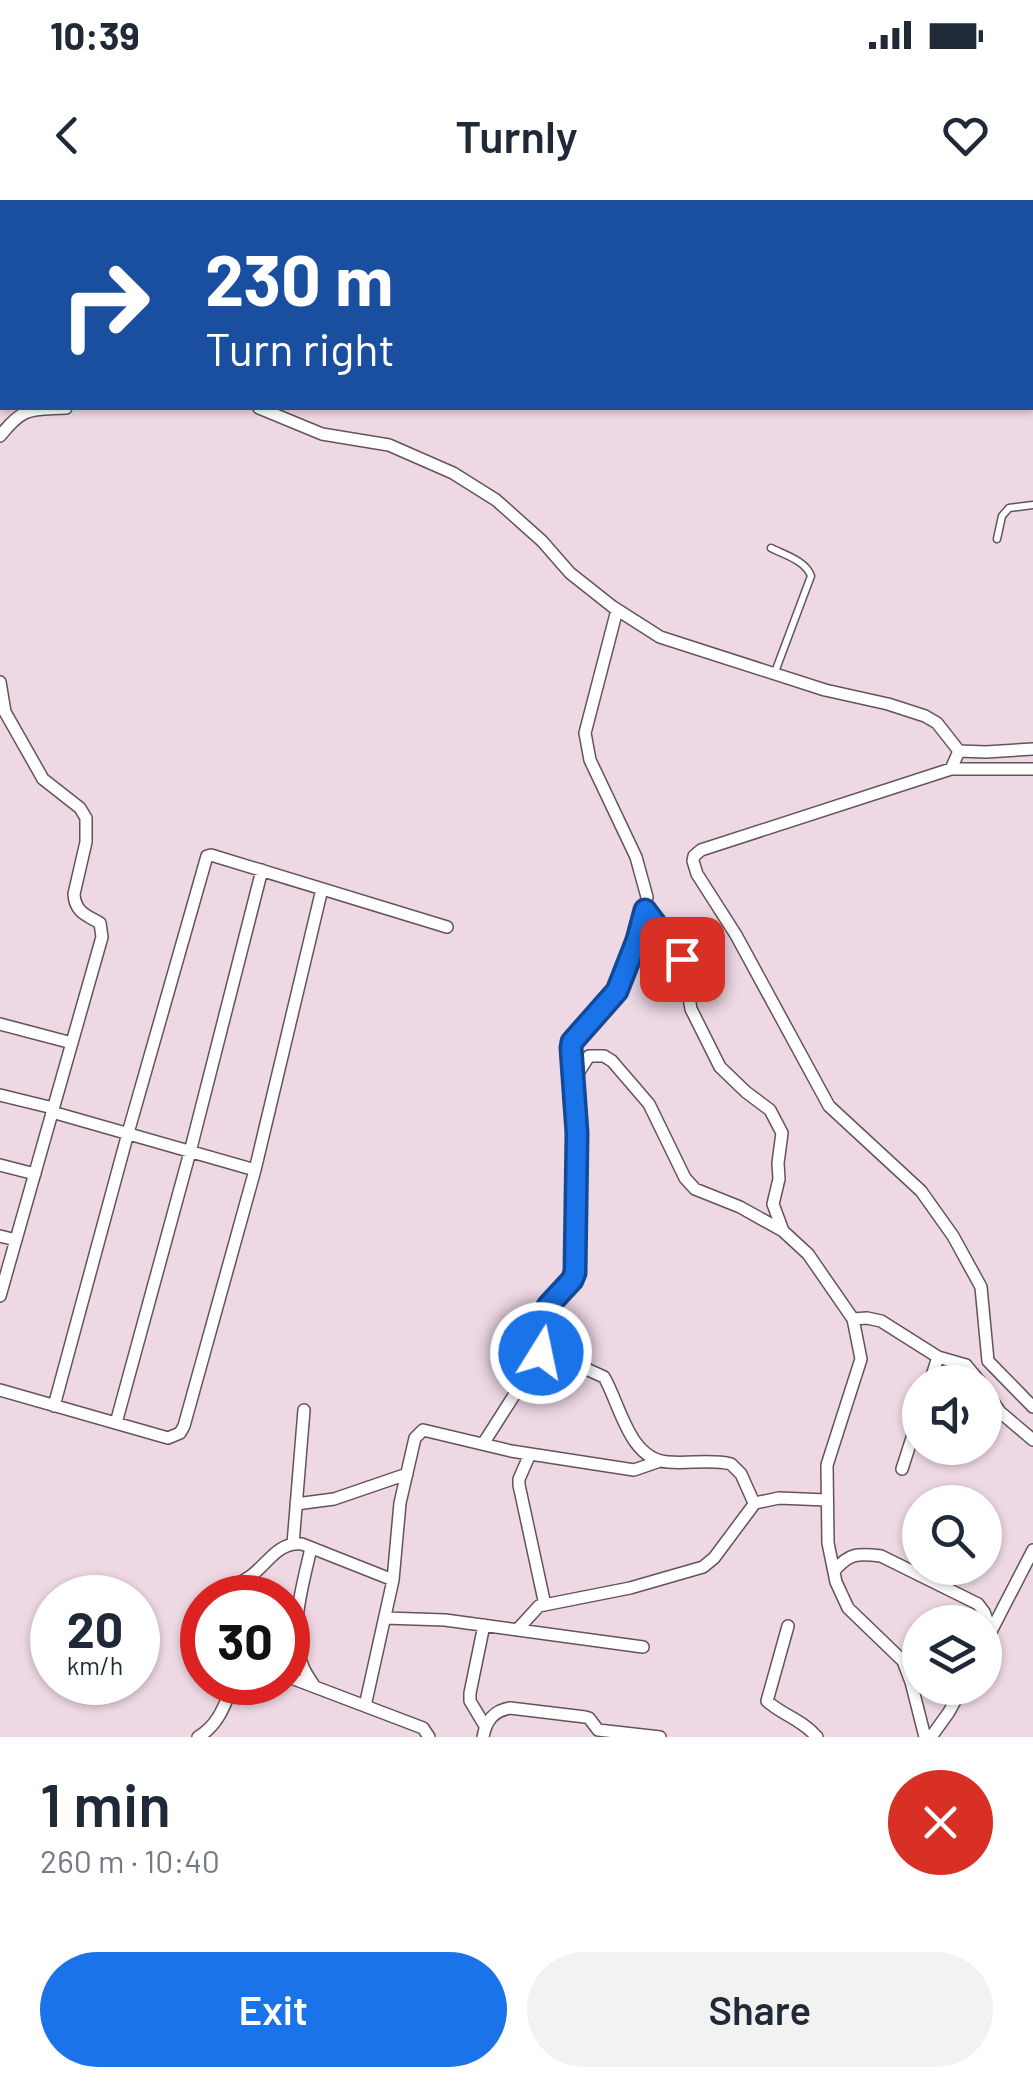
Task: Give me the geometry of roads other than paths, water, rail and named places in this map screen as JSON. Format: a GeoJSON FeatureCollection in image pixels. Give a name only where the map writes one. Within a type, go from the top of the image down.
{"type":"FeatureCollection","features":[{"type":"Feature","properties":{"kind":"street"},"geometry":{"type":"LineString","coordinates":[[0,436],[26,410]]}},
{"type":"Feature","properties":{"kind":"street"},"geometry":{"type":"LineString","coordinates":[[273,410],[322,434],[389,445],[452,474],[496,500],[542,540],[570,572],[660,638],[825,690],[925,716],[938,723],[959,750]]}},
{"type":"Feature","properties":{"kind":"street"},"geometry":{"type":"LineString","coordinates":[[483,1444],[541,1353],[548,1306],[575,1273],[577,1133],[572,1042],[617,991],[645,910],[647,894],[638,863],[590,760],[586,733],[617,610]]}},
{"type":"Feature","properties":{"kind":"street"},"geometry":{"type":"LineString","coordinates":[[0,682],[4,712],[43,779],[80,808],[86,818],[86,842],[75,903],[80,912],[100,923],[102,938],[0,1296]]}},
{"type":"Feature","properties":{"kind":"street"},"geometry":{"type":"LineString","coordinates":[[959,750],[1033,749]]}},
{"type":"Feature","properties":{"kind":"street"},"geometry":{"type":"LineString","coordinates":[[952,769],[959,750]]}},
{"type":"Feature","properties":{"kind":"street"},"geometry":{"type":"LineString","coordinates":[[1033,769],[952,769],[702,850],[693,862],[830,1106],[925,1196],[953,1236],[981,1286],[988,1361],[1033,1407]]}},
{"type":"Feature","properties":{"kind":"street"},"geometry":{"type":"LineString","coordinates":[[54,1406],[205,860],[212,855],[446,927]]}},
{"type":"Feature","properties":{"kind":"street"},"geometry":{"type":"LineString","coordinates":[[116,1423],[262,870]]}},
{"type":"Feature","properties":{"kind":"street"},"geometry":{"type":"LineString","coordinates":[[0,1390],[168,1438],[180,1433],[255,1170],[322,889]]}},
{"type":"Feature","properties":{"kind":"street"},"geometry":{"type":"LineString","coordinates":[[645,910],[682,959],[691,1009],[720,1067],[770,1110],[782,1133],[774,1204],[783,1231]]}},
{"type":"Feature","properties":{"kind":"street"},"geometry":{"type":"LineString","coordinates":[[0,1024],[72,1043]]}},
{"type":"Feature","properties":{"kind":"street"},"geometry":{"type":"LineString","coordinates":[[574,1080],[589,1056],[612,1060],[650,1104],[690,1185],[740,1206],[783,1231],[808,1254],[853,1319],[861,1359],[827,1466],[828,1542],[848,1608],[903,1661],[928,1737]]}},
{"type":"Feature","properties":{"kind":"street"},"geometry":{"type":"LineString","coordinates":[[0,1095],[255,1170]]}},
{"type":"Feature","properties":{"kind":"street"},"geometry":{"type":"LineString","coordinates":[[0,1165],[35,1174]]}},
{"type":"Feature","properties":{"kind":"street"},"geometry":{"type":"LineString","coordinates":[[0,1236],[16,1240]]}},
{"type":"Feature","properties":{"kind":"street"},"geometry":{"type":"LineString","coordinates":[[853,1319],[881,1321],[938,1357],[963,1365]]}},
{"type":"Feature","properties":{"kind":"street"},"geometry":{"type":"LineString","coordinates":[[541,1353],[604,1377],[625,1427],[643,1450],[660,1461]]}},
{"type":"Feature","properties":{"kind":"street"},"geometry":{"type":"LineString","coordinates":[[935,1365],[938,1357]]}},
{"type":"Feature","properties":{"kind":"street"},"geometry":{"type":"LineString","coordinates":[[293,1544],[304,1410]]}},
{"type":"Feature","properties":{"kind":"street"},"geometry":{"type":"LineString","coordinates":[[1002,1414],[1033,1440]]}},
{"type":"Feature","properties":{"kind":"street"},"geometry":{"type":"LineString","coordinates":[[365,1706],[393,1580],[400,1503],[415,1438],[423,1430],[530,1454],[634,1470],[660,1461],[731,1464],[741,1474],[754,1503]]}},
{"type":"Feature","properties":{"kind":"street"},"geometry":{"type":"LineString","coordinates":[[530,1454],[518,1479],[545,1605]]}},
{"type":"Feature","properties":{"kind":"street"},"geometry":{"type":"LineString","coordinates":[[902,1469],[903,1465]]}},
{"type":"Feature","properties":{"kind":"street"},"geometry":{"type":"LineString","coordinates":[[296,1504],[334,1499],[407,1474]]}},
{"type":"Feature","properties":{"kind":"street"},"geometry":{"type":"LineString","coordinates":[[517,1630],[540,1606],[630,1588],[703,1567],[754,1503],[780,1498],[826,1500]]}},
{"type":"Feature","properties":{"kind":"street"},"geometry":{"type":"LineString","coordinates":[[252,1575],[278,1550],[293,1544],[393,1580]]}},
{"type":"Feature","properties":{"kind":"street"},"geometry":{"type":"LineString","coordinates":[[311,1548],[299,1601],[298,1640],[302,1666],[315,1687]]}},
{"type":"Feature","properties":{"kind":"street"},"geometry":{"type":"LineString","coordinates":[[1002,1610],[1033,1550]]}},
{"type":"Feature","properties":{"kind":"street"},"geometry":{"type":"LineString","coordinates":[[834,1571],[853,1555],[880,1556],[979,1605]]}},
{"type":"Feature","properties":{"kind":"street"},"geometry":{"type":"LineString","coordinates":[[385,1618],[445,1620],[642,1647]]}},
{"type":"Feature","properties":{"kind":"street"},"geometry":{"type":"LineString","coordinates":[[484,1625],[470,1693],[484,1732]]}},
{"type":"Feature","properties":{"kind":"street"},"geometry":{"type":"LineString","coordinates":[[788,1626],[767,1700],[817,1737]]}},
{"type":"Feature","properties":{"kind":"street"},"geometry":{"type":"LineString","coordinates":[[310,1685],[423,1728],[429,1737]]}},
{"type":"Feature","properties":{"kind":"street"},"geometry":{"type":"LineString","coordinates":[[198,1737],[211,1730],[225,1705]]}},
{"type":"Feature","properties":{"kind":"street"},"geometry":{"type":"LineString","coordinates":[[928,1737],[953,1705]]}},
{"type":"Feature","properties":{"kind":"street"},"geometry":{"type":"LineString","coordinates":[[484,1732],[490,1718],[510,1708],[590,1718],[598,1730],[660,1737]]}},
{"type":"Feature","properties":{"kind":"lane"},"geometry":{"type":"LineString","coordinates":[[997,540],[1002,516],[1009,508],[1033,505]]}},
{"type":"Feature","properties":{"kind":"lane"},"geometry":{"type":"LineString","coordinates":[[771,548],[806,566],[811,576],[774,674]]}}]}
